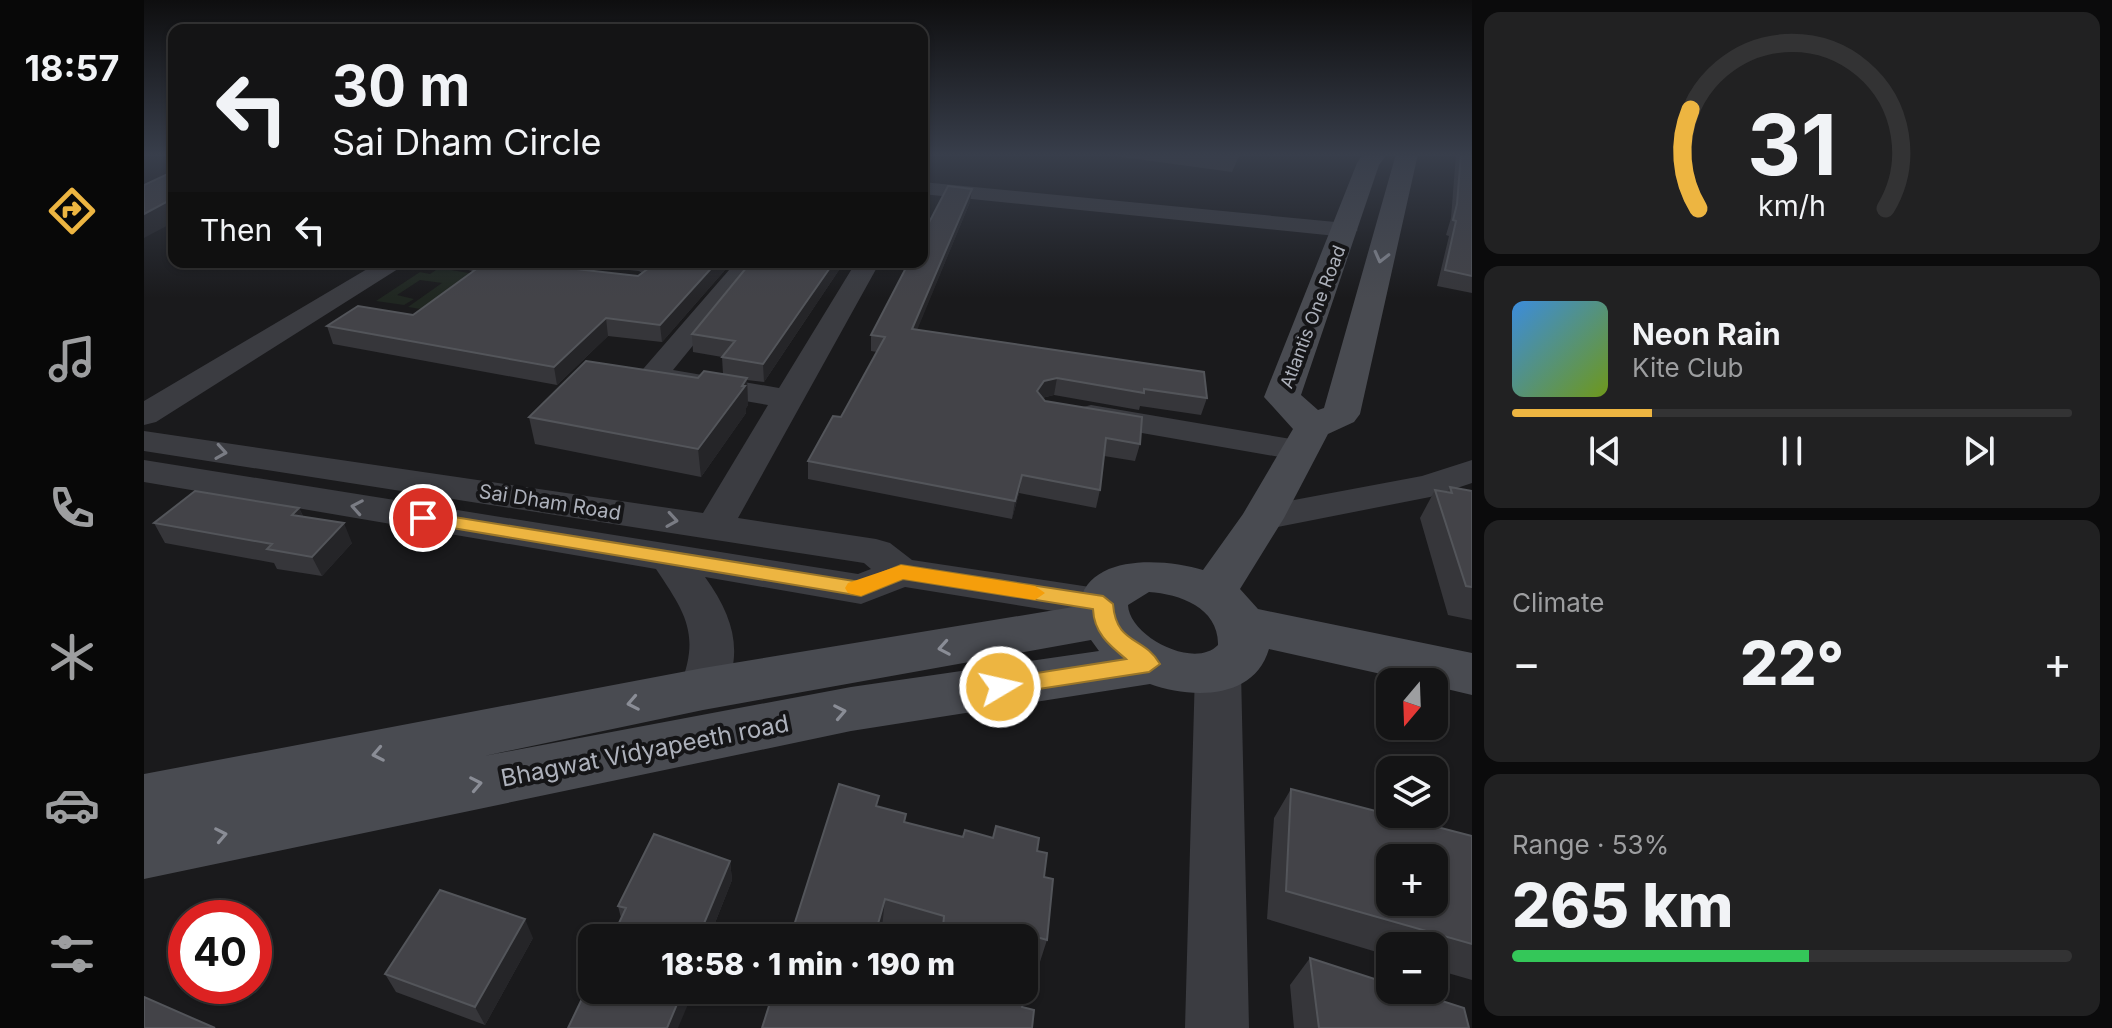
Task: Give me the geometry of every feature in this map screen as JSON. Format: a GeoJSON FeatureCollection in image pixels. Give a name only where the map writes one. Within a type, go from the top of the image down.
{"type":"FeatureCollection","features":[{"type":"Feature","properties":{"kind":"street"},"geometry":{"type":"LineString","coordinates":[[1063,202],[1346,230]]}},
{"type":"Feature","properties":{"kind":"street","name":"Atlantis One Road"},"geometry":{"type":"LineString","coordinates":[[1305,438],[1282,397],[1355,202]]}},
{"type":"Feature","properties":{"kind":"street"},"geometry":{"type":"LineString","coordinates":[[1217,1028],[1229,635],[1262,518],[1305,438],[1341,414],[1395,202]]}},
{"type":"Feature","properties":{"kind":"street"},"geometry":{"type":"LineString","coordinates":[[144,415],[387,268]]}},
{"type":"Feature","properties":{"kind":"street"},"geometry":{"type":"LineString","coordinates":[[516,268],[560,273]]}},
{"type":"Feature","properties":{"kind":"street"},"geometry":{"type":"LineString","coordinates":[[744,268],[652,376],[788,399]]}},
{"type":"Feature","properties":{"kind":"street"},"geometry":{"type":"LineString","coordinates":[[714,526],[864,268]]}},
{"type":"Feature","properties":{"kind":"street"},"geometry":{"type":"LineString","coordinates":[[1053,408],[1305,438]]}},
{"type":"Feature","properties":{"kind":"street","name":"Sai Dham Road"},"geometry":{"type":"LineString","coordinates":[[144,441],[876,552],[901,572],[1103,612]]}},
{"type":"Feature","properties":{"kind":"street","name":"Sai Dham Road"},"geometry":{"type":"LineString","coordinates":[[144,471],[861,589],[901,572]]}},
{"type":"Feature","properties":{"kind":"street"},"geometry":{"type":"LineString","coordinates":[[1262,518],[1430,486],[1472,471]]}},
{"type":"Feature","properties":{"kind":"street"},"geometry":{"type":"LineString","coordinates":[[671,560],[711,620],[715,662],[703,689]]}},
{"type":"Feature","properties":{"kind":"street"},"geometry":{"type":"LineString","coordinates":[[1229,635],[1196,675],[1149,664],[1113,637],[1103,612],[1110,590],[1124,580],[1144,576],[1190,582],[1229,635],[1376,681]]}},
{"type":"Feature","properties":{"kind":"street"},"geometry":{"type":"LineString","coordinates":[[144,801],[1103,612]]}},
{"type":"Feature","properties":{"kind":"street"},"geometry":{"type":"LineString","coordinates":[[1229,635],[1472,674]]}},
{"type":"Feature","properties":{"kind":"street","name":"Bhagwat Vidyapeeth road"},"geometry":{"type":"LineString","coordinates":[[144,850],[851,709],[1149,664]]}},
{"type":"Feature","properties":{"kind":"street"},"geometry":{"type":"LineString","coordinates":[[1448,699],[1472,705]]}},
{"type":"Feature","properties":{"kind":"shaded area"},"geometry":{"type":"Polygon","coordinates":[[[439,268],[481,275],[427,310],[408,307],[442,283],[420,280],[397,295],[414,299],[404,305],[376,301],[420,272],[430,274],[439,268]]]}},
{"type":"Feature","properties":{"kind":"building"},"geometry":{"type":"Polygon","coordinates":[[[144,202],[167,202],[144,214],[144,202]]]}},
{"type":"Feature","properties":{"kind":"building"},"geometry":{"type":"Polygon","coordinates":[[[940,202],[966,202],[912,329],[1204,372],[1207,398],[1144,389],[1144,393],[1057,378],[1044,381],[1037,391],[1045,401],[1142,417],[1140,444],[1106,438],[1100,490],[1022,475],[1015,501],[808,461],[833,416],[841,417],[885,337],[871,335],[906,268],[928,268],[928,224],[940,202]]]}},
{"type":"Feature","properties":{"kind":"building"},"geometry":{"type":"Polygon","coordinates":[[[1472,202],[1472,276],[1445,270],[1457,204],[1472,202]]]}},
{"type":"Feature","properties":{"kind":"building"},"geometry":{"type":"Polygon","coordinates":[[[478,268],[567,268],[638,276],[649,268],[712,268],[660,325],[606,318],[554,367],[327,326],[358,306],[413,315],[478,268]]]}},
{"type":"Feature","properties":{"kind":"building"},"geometry":{"type":"Polygon","coordinates":[[[746,268],[830,268],[763,364],[722,357],[735,341],[692,334],[746,268]]]}},
{"type":"Feature","properties":{"kind":"building"},"geometry":{"type":"Polygon","coordinates":[[[586,361],[698,378],[704,371],[747,378],[742,386],[745,386],[698,449],[529,417],[586,361]]]}},
{"type":"Feature","properties":{"kind":"building"},"geometry":{"type":"Polygon","coordinates":[[[1450,487],[1472,491],[1472,587],[1466,586],[1435,490],[1452,493],[1450,487]]]}},
{"type":"Feature","properties":{"kind":"building"},"geometry":{"type":"Polygon","coordinates":[[[195,491],[299,508],[292,515],[344,523],[312,557],[267,549],[272,544],[154,523],[195,491]]]}},
{"type":"Feature","properties":{"kind":"building"},"geometry":{"type":"Polygon","coordinates":[[[839,784],[879,796],[876,806],[906,814],[904,822],[963,837],[965,830],[993,838],[996,826],[1039,838],[1037,851],[1047,853],[1044,877],[1053,879],[1047,940],[1038,937],[1038,924],[943,924],[944,916],[885,899],[878,924],[794,924],[839,784]]]}},
{"type":"Feature","properties":{"kind":"building"},"geometry":{"type":"Polygon","coordinates":[[[1291,789],[1376,811],[1376,828],[1441,828],[1472,836],[1472,944],[1448,937],[1448,932],[1430,932],[1286,891],[1291,789]]]}},
{"type":"Feature","properties":{"kind":"building"},"geometry":{"type":"Polygon","coordinates":[[[654,834],[730,861],[704,924],[619,924],[626,908],[618,906],[654,834]]]}},
{"type":"Feature","properties":{"kind":"building"},"geometry":{"type":"Polygon","coordinates":[[[440,890],[525,919],[475,1007],[385,974],[440,890]]]}},
{"type":"Feature","properties":{"kind":"building"},"geometry":{"type":"Polygon","coordinates":[[[1310,958],[1376,979],[1376,1004],[1448,1003],[1464,1008],[1469,1028],[1319,1028],[1310,958]]]}},
{"type":"Feature","properties":{"kind":"building"},"geometry":{"type":"Polygon","coordinates":[[[144,997],[215,1028],[144,1028],[144,997]]]}},
{"type":"Feature","properties":{"kind":"building"},"geometry":{"type":"Polygon","coordinates":[[[580,1004],[677,1004],[667,1028],[568,1028],[580,1004]]]}},
{"type":"Feature","properties":{"kind":"building"},"geometry":{"type":"Polygon","coordinates":[[[770,1004],[1022,1004],[1022,1007],[1034,1010],[1032,1028],[762,1028],[770,1004]]]}},
{"type":"Feature","properties":{"kind":"slow traffic"},"geometry":{"type":"LineString","coordinates":[[855,588],[861,589],[901,572],[1035,593]]}},
{"type":"Feature","properties":{"kind":"route"},"geometry":{"type":"LineString","coordinates":[[423,518],[861,589],[901,572],[1103,604],[1104,620],[1113,637],[1128,652],[1149,664],[1000,687]]}}]}
